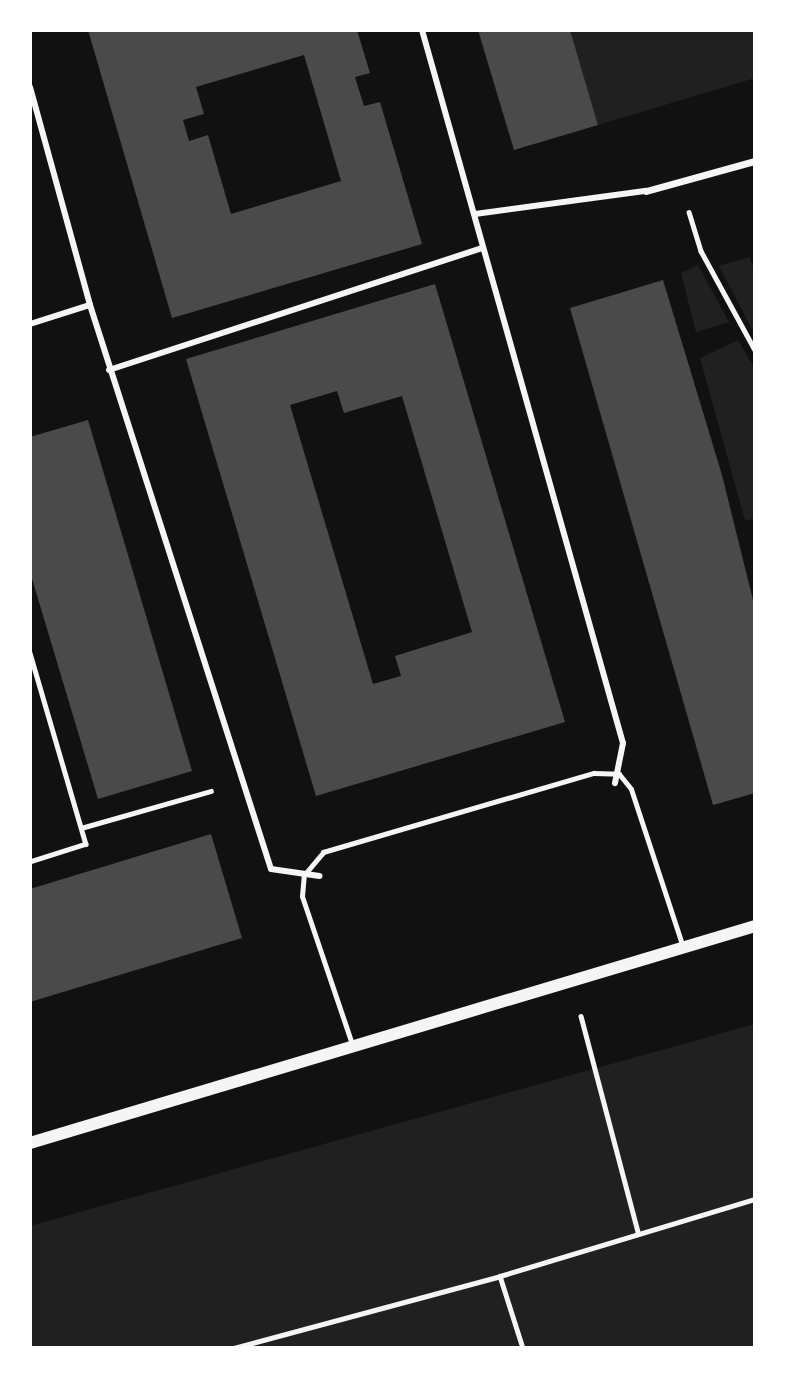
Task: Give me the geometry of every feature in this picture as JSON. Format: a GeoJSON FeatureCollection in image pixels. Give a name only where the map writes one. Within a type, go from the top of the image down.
{"type":"FeatureCollection","features":[{"type":"Feature","properties":{"kind":"street"},"geometry":{"type":"LineString","coordinates":[[422,30],[623,743],[619,774],[615,783]]}},
{"type":"Feature","properties":{"kind":"street"},"geometry":{"type":"LineString","coordinates":[[30,87],[90,306],[271,869],[319,876]]}},
{"type":"Feature","properties":{"kind":"street"},"geometry":{"type":"LineString","coordinates":[[475,214],[646,191],[755,161]]}},
{"type":"Feature","properties":{"kind":"street"},"geometry":{"type":"LineString","coordinates":[[110,370],[483,248]]}},
{"type":"Feature","properties":{"kind":"street"},"geometry":{"type":"LineString","coordinates":[[30,324],[90,306]]}},
{"type":"Feature","properties":{"kind":"street"},"geometry":{"type":"LineString","coordinates":[[30,1143],[352,1044],[755,926]]}},
{"type":"Feature","properties":{"kind":"lane"},"geometry":{"type":"LineString","coordinates":[[352,1044],[302,896],[304,875],[323,852],[594,773],[619,774],[631,789],[683,948]]}},
{"type":"Feature","properties":{"kind":"path"},"geometry":{"type":"LineString","coordinates":[[679,182],[701,251],[755,349]]}},
{"type":"Feature","properties":{"kind":"path"},"geometry":{"type":"LineString","coordinates":[[30,653],[86,844],[30,862]]}},
{"type":"Feature","properties":{"kind":"path"},"geometry":{"type":"LineString","coordinates":[[81,828],[199,795]]}},
{"type":"Feature","properties":{"kind":"path"},"geometry":{"type":"LineString","coordinates":[[572,979],[638,1232]]}},
{"type":"Feature","properties":{"kind":"path"},"geometry":{"type":"LineString","coordinates":[[234,1348],[500,1276],[638,1232],[755,1199]]}},
{"type":"Feature","properties":{"kind":"path"},"geometry":{"type":"LineString","coordinates":[[500,1276],[523,1348]]}},
{"type":"Feature","properties":{"kind":"shaded area"},"geometry":{"type":"Polygon","coordinates":[[[570,30],[755,30],[755,78],[598,125],[570,30]]]}},
{"type":"Feature","properties":{"kind":"shaded area"},"geometry":{"type":"Polygon","coordinates":[[[750,257],[755,274],[755,335],[719,266],[750,257]]]}},
{"type":"Feature","properties":{"kind":"shaded area"},"geometry":{"type":"Polygon","coordinates":[[[698,265],[729,322],[696,332],[681,273],[698,265]]]}},
{"type":"Feature","properties":{"kind":"shaded area"},"geometry":{"type":"Polygon","coordinates":[[[738,340],[755,369],[755,518],[745,521],[700,358],[738,340]]]}},
{"type":"Feature","properties":{"kind":"shaded area"},"geometry":{"type":"Polygon","coordinates":[[[755,1024],[755,1348],[30,1348],[30,1226],[755,1024]]]}},
{"type":"Feature","properties":{"kind":"building"},"geometry":{"type":"Polygon","coordinates":[[[88,30],[357,30],[370,73],[355,77],[364,106],[380,102],[422,244],[172,318],[88,30]],[[304,55],[196,87],[204,114],[183,120],[189,141],[208,135],[231,214],[341,181],[304,55]]]}},
{"type":"Feature","properties":{"kind":"building"},"geometry":{"type":"Polygon","coordinates":[[[478,30],[570,30],[598,125],[514,150],[478,30]]]}},
{"type":"Feature","properties":{"kind":"building"},"geometry":{"type":"Polygon","coordinates":[[[663,280],[722,475],[755,608],[755,793],[713,805],[570,308],[663,280]]]}},
{"type":"Feature","properties":{"kind":"building"},"geometry":{"type":"Polygon","coordinates":[[[435,284],[565,722],[316,796],[186,359],[435,284]],[[337,391],[290,405],[373,684],[401,676],[395,656],[472,632],[402,396],[344,413],[337,391]]]}},
{"type":"Feature","properties":{"kind":"building"},"geometry":{"type":"Polygon","coordinates":[[[88,420],[192,771],[98,799],[30,572],[30,437],[88,420]]]}},
{"type":"Feature","properties":{"kind":"building"},"geometry":{"type":"Polygon","coordinates":[[[211,834],[242,938],[30,1002],[30,889],[211,834]]]}}]}
